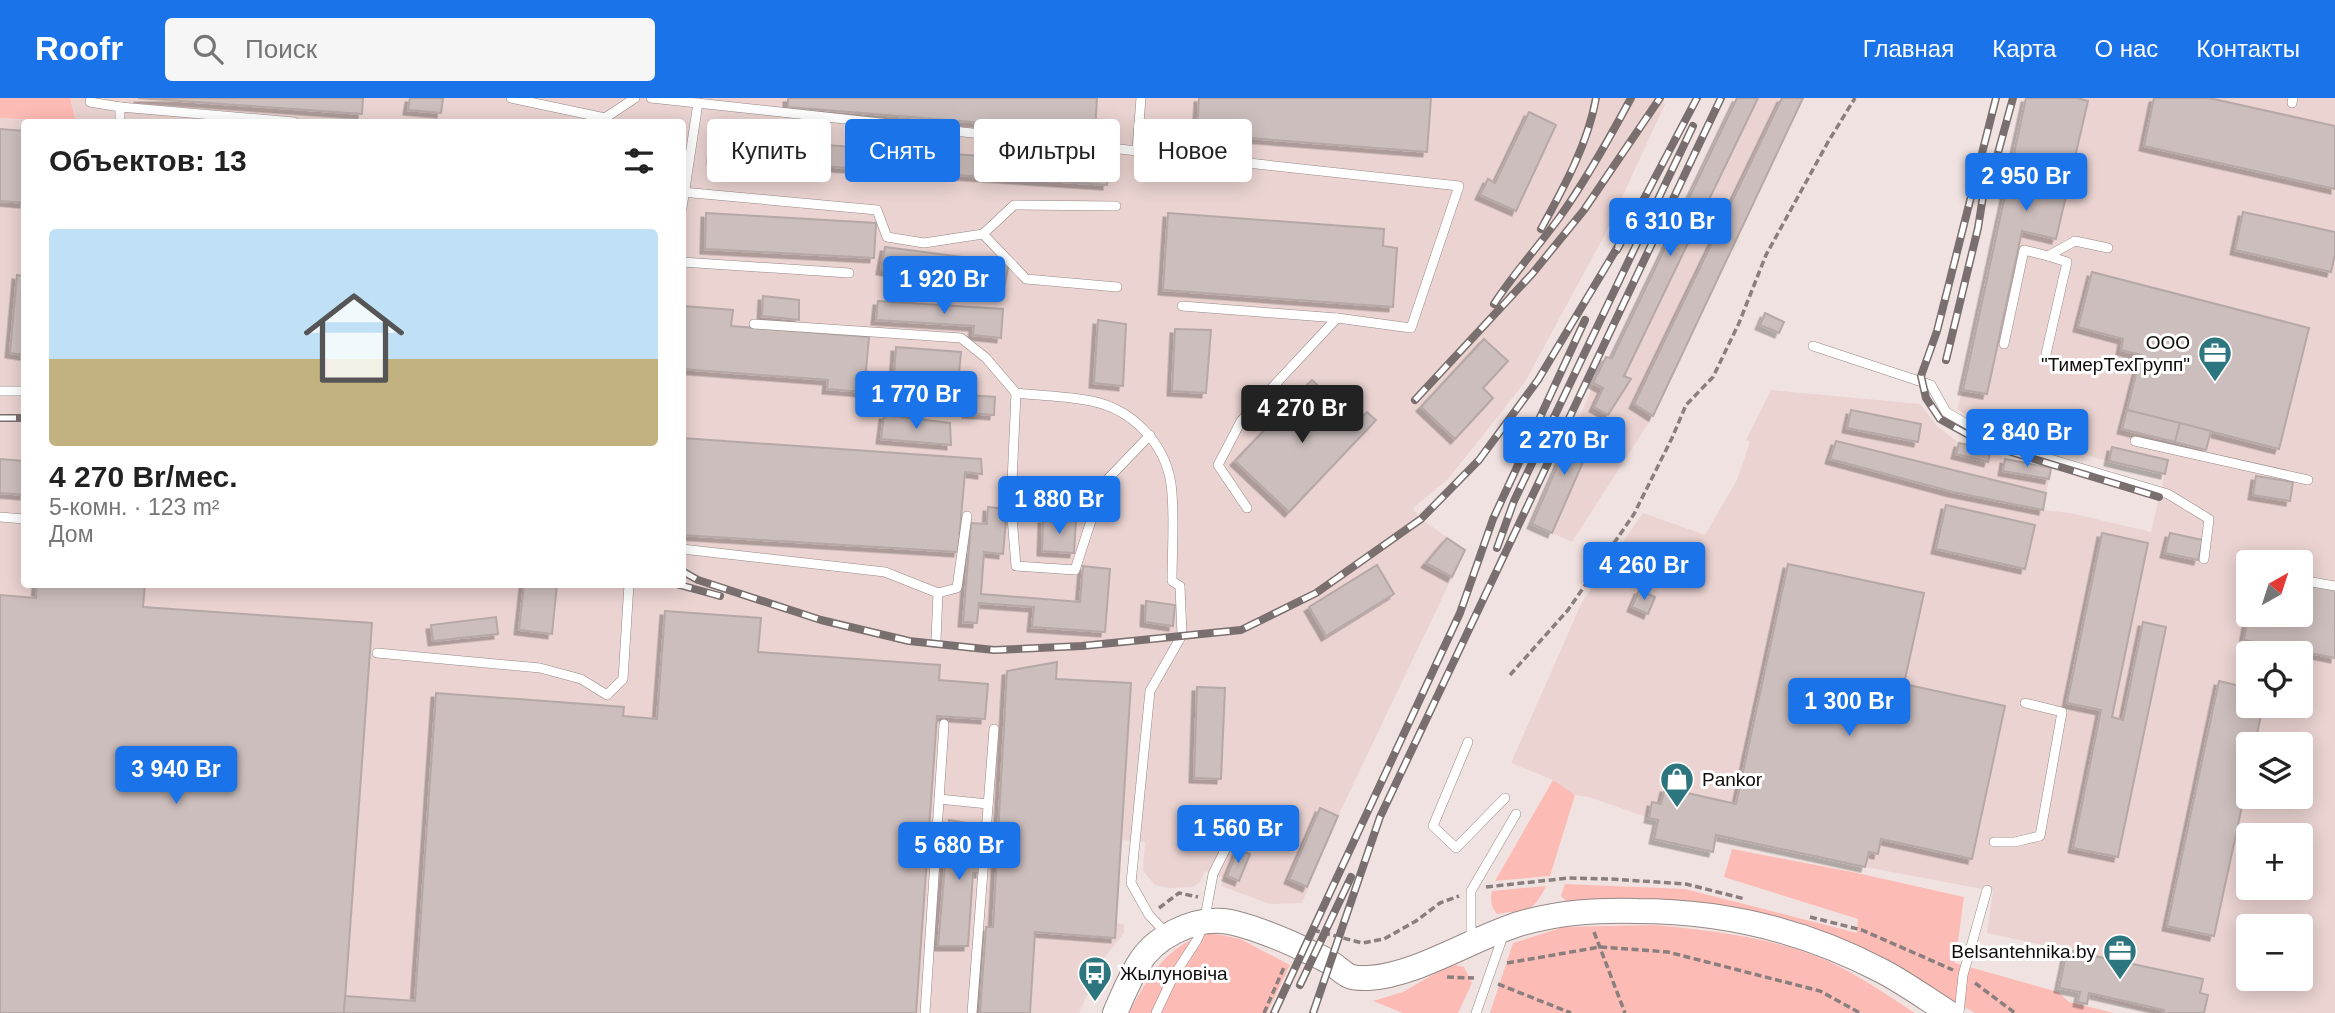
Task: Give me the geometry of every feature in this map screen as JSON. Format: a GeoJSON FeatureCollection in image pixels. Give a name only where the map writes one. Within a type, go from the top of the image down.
{"type":"FeatureCollection","features":[{"type":"Feature","properties":{"kind":"street"},"geometry":{"type":"LineString","coordinates":[[1115,1013],[1138,964],[1167,934],[1204,923],[1221,921],[1244,926],[1331,962],[1345,976],[1366,978],[1411,968],[1506,928],[1586,910],[1673,911],[1719,916],[1761,925],[1844,953],[1884,972],[1949,1013]]}},
{"type":"Feature","properties":{"kind":"lane"},"geometry":{"type":"LineString","coordinates":[[91,98],[90,102],[120,107],[259,119]]}},
{"type":"Feature","properties":{"kind":"lane"},"geometry":{"type":"LineString","coordinates":[[511,98],[605,118],[635,98]]}},
{"type":"Feature","properties":{"kind":"lane"},"geometry":{"type":"LineString","coordinates":[[651,98],[1134,149]]}},
{"type":"Feature","properties":{"kind":"lane"},"geometry":{"type":"LineString","coordinates":[[746,108],[747,98]]}},
{"type":"Feature","properties":{"kind":"lane"},"geometry":{"type":"LineString","coordinates":[[1139,119],[1141,98]]}},
{"type":"Feature","properties":{"kind":"lane"},"geometry":{"type":"LineString","coordinates":[[686,174],[698,103]]}},
{"type":"Feature","properties":{"kind":"lane"},"geometry":{"type":"LineString","coordinates":[[120,107],[120,119]]}},
{"type":"Feature","properties":{"kind":"lane"},"geometry":{"type":"LineString","coordinates":[[1182,306],[1337,318],[1410,328],[1459,186],[1252,162]]}},
{"type":"Feature","properties":{"kind":"lane"},"geometry":{"type":"LineString","coordinates":[[686,192],[877,210],[887,237],[924,243],[983,234],[1014,205],[1116,206]]}},
{"type":"Feature","properties":{"kind":"lane"},"geometry":{"type":"LineString","coordinates":[[983,234],[1026,279],[1117,287]]}},
{"type":"Feature","properties":{"kind":"lane"},"geometry":{"type":"LineString","coordinates":[[2048,256],[2075,241],[2108,248]]}},
{"type":"Feature","properties":{"kind":"lane"},"geometry":{"type":"LineString","coordinates":[[2004,344],[2025,250],[2067,262],[2046,354]]}},
{"type":"Feature","properties":{"kind":"lane"},"geometry":{"type":"LineString","coordinates":[[686,262],[849,273]]}},
{"type":"Feature","properties":{"kind":"lane"},"geometry":{"type":"LineString","coordinates":[[1247,508],[1218,465],[1241,422],[1337,318]]}},
{"type":"Feature","properties":{"kind":"lane"},"geometry":{"type":"LineString","coordinates":[[754,324],[961,338],[986,358],[1016,393],[1011,505],[1016,566],[1075,570],[1103,484],[1150,435]]}},
{"type":"Feature","properties":{"kind":"lane"},"geometry":{"type":"LineString","coordinates":[[1813,346],[1931,385],[1946,412],[2003,445],[2168,494],[2209,519],[2204,559]]}},
{"type":"Feature","properties":{"kind":"lane"},"geometry":{"type":"LineString","coordinates":[[0,391],[21,391]]}},
{"type":"Feature","properties":{"kind":"lane"},"geometry":{"type":"LineString","coordinates":[[1016,393],[1091,401],[1116,408],[1150,435],[1163,456],[1171,484],[1172,581],[1180,586],[1182,635],[1150,691],[1131,883],[1149,915],[1167,934]]}},
{"type":"Feature","properties":{"kind":"lane"},"geometry":{"type":"LineString","coordinates":[[2136,441],[2308,480]]}},
{"type":"Feature","properties":{"kind":"lane"},"geometry":{"type":"LineString","coordinates":[[686,549],[885,572],[938,593],[957,588],[967,516]]}},
{"type":"Feature","properties":{"kind":"lane"},"geometry":{"type":"LineString","coordinates":[[0,517],[21,519]]}},
{"type":"Feature","properties":{"kind":"lane"},"geometry":{"type":"LineString","coordinates":[[2314,582],[2335,586]]}},
{"type":"Feature","properties":{"kind":"lane"},"geometry":{"type":"LineString","coordinates":[[377,653],[540,668],[581,679],[607,695],[622,679],[629,588]]}},
{"type":"Feature","properties":{"kind":"lane"},"geometry":{"type":"LineString","coordinates":[[936,640],[938,593]]}},
{"type":"Feature","properties":{"kind":"lane"},"geometry":{"type":"LineString","coordinates":[[1994,842],[2015,842],[2040,836],[2062,712],[2025,703]]}},
{"type":"Feature","properties":{"kind":"lane"},"geometry":{"type":"LineString","coordinates":[[925,1013],[944,724]]}},
{"type":"Feature","properties":{"kind":"lane"},"geometry":{"type":"LineString","coordinates":[[972,1013],[994,729]]}},
{"type":"Feature","properties":{"kind":"lane"},"geometry":{"type":"LineString","coordinates":[[1468,742],[1433,826],[1456,848],[1505,798]]}},
{"type":"Feature","properties":{"kind":"lane"},"geometry":{"type":"LineString","coordinates":[[939,799],[988,804]]}},
{"type":"Feature","properties":{"kind":"lane"},"geometry":{"type":"LineString","coordinates":[[1471,942],[1471,891],[1516,814]]}},
{"type":"Feature","properties":{"kind":"lane"},"geometry":{"type":"LineString","coordinates":[[1156,1013],[1173,976],[1198,940],[1213,874],[1227,846]]}},
{"type":"Feature","properties":{"kind":"lane"},"geometry":{"type":"LineString","coordinates":[[1959,1013],[1963,975],[1987,890]]}},
{"type":"Feature","properties":{"kind":"lane"},"geometry":{"type":"LineString","coordinates":[[1476,1013],[1506,928]]}},
{"type":"Feature","properties":{"kind":"path"},"geometry":{"type":"LineString","coordinates":[[1510,675],[1568,610],[1634,514],[1686,405],[1713,377],[1739,323],[1766,255],[1855,98]]}},
{"type":"Feature","properties":{"kind":"path"},"geometry":{"type":"LineString","coordinates":[[1586,910],[1625,1013]]}},
{"type":"Feature","properties":{"kind":"path"},"geometry":{"type":"LineString","coordinates":[[1493,965],[1600,947],[1668,952],[1820,991],[1860,1013]]}},
{"type":"Feature","properties":{"kind":"path"},"geometry":{"type":"LineString","coordinates":[[1264,1013],[1285,965]]}},
{"type":"Feature","properties":{"kind":"shaded area"},"geometry":{"type":"Polygon","coordinates":[[[0,98],[70,98],[75,119],[21,119],[0,118],[0,98]]]}},
{"type":"Feature","properties":{"kind":"shaded area"},"geometry":{"type":"Polygon","coordinates":[[[70,98],[1655,98],[1665,104],[1605,234],[1525,382],[1448,479],[1413,508],[1421,519],[1465,550],[1338,816],[1302,903],[1270,904],[1221,886],[1224,878],[1205,871],[1200,882],[1193,887],[1169,888],[1155,885],[1143,871],[1145,842],[1121,840],[1116,923],[1124,924],[1124,933],[1104,958],[1079,1013],[0,1013],[0,118],[21,120],[21,588],[686,588],[686,119],[75,119],[70,98]]]}},
{"type":"Feature","properties":{"kind":"shaded area"},"geometry":{"type":"Polygon","coordinates":[[[1737,98],[1803,98],[1653,416],[1572,542],[1532,524],[1606,357],[1612,358],[1737,98]]]}},
{"type":"Feature","properties":{"kind":"shaded area"},"geometry":{"type":"Polygon","coordinates":[[[2026,98],[2335,98],[2335,1013],[2153,1013],[2059,988],[2067,950],[1987,933],[1993,891],[1865,867],[1649,818],[1589,797],[1575,795],[1553,780],[1511,763],[1582,602],[1643,513],[1705,535],[1737,480],[1750,442],[1746,440],[1771,390],[1920,404],[1937,426],[1959,443],[1991,450],[2005,459],[2051,468],[2043,510],[2070,513],[2151,532],[2168,459],[2112,446],[2109,461],[1993,432],[1957,409],[2026,98]]]}},
{"type":"Feature","properties":{"kind":"shaded area"},"geometry":{"type":"Polygon","coordinates":[[[1553,780],[1575,795],[1550,876],[1495,881],[1553,780]]]}},
{"type":"Feature","properties":{"kind":"shaded area"},"geometry":{"type":"Polygon","coordinates":[[[1732,849],[1964,897],[1955,963],[2058,992],[2069,1002],[2114,1013],[1975,1013],[1857,947],[1569,904],[1561,896],[1565,884],[1685,889],[1857,933],[1858,919],[1724,877],[1732,849]]]}},
{"type":"Feature","properties":{"kind":"shaded area"},"geometry":{"type":"Polygon","coordinates":[[[1546,886],[1537,902],[1528,909],[1497,914],[1492,906],[1492,891],[1546,886]]]}},
{"type":"Feature","properties":{"kind":"shaded area"},"geometry":{"type":"Polygon","coordinates":[[[1655,925],[1743,936],[1807,953],[1850,972],[1915,1013],[1490,1013],[1513,943],[1564,927],[1655,925]]]}},
{"type":"Feature","properties":{"kind":"shaded area"},"geometry":{"type":"Polygon","coordinates":[[[1212,933],[1240,939],[1290,965],[1267,1013],[1129,1013],[1152,974],[1172,953],[1184,944],[1212,933]]]}},
{"type":"Feature","properties":{"kind":"shaded area"},"geometry":{"type":"Polygon","coordinates":[[[1451,964],[1464,967],[1472,983],[1458,1013],[1403,1013],[1373,1001],[1403,992],[1451,964]]]}},
{"type":"Feature","properties":{"kind":"building"},"geometry":{"type":"Polygon","coordinates":[[[138,98],[363,98],[362,114],[138,98]]]}},
{"type":"Feature","properties":{"kind":"building"},"geometry":{"type":"Polygon","coordinates":[[[410,98],[443,98],[441,113],[408,110],[410,98]]]}},
{"type":"Feature","properties":{"kind":"building"},"geometry":{"type":"Polygon","coordinates":[[[788,98],[1097,98],[1096,119],[974,119],[974,122],[788,107],[788,98]]]}},
{"type":"Feature","properties":{"kind":"building"},"geometry":{"type":"Polygon","coordinates":[[[1199,98],[1431,98],[1427,152],[1252,138],[1252,119],[1198,119],[1199,98]]]}},
{"type":"Feature","properties":{"kind":"building"},"geometry":{"type":"Polygon","coordinates":[[[1737,98],[1758,98],[1624,376],[1631,379],[1608,415],[1594,407],[1603,388],[1593,383],[1606,357],[1612,358],[1737,98]]]}},
{"type":"Feature","properties":{"kind":"building"},"geometry":{"type":"Polygon","coordinates":[[[1782,98],[1803,98],[1653,416],[1634,404],[1782,98]]]}},
{"type":"Feature","properties":{"kind":"building"},"geometry":{"type":"Polygon","coordinates":[[[2026,98],[2077,98],[2088,101],[2056,239],[2022,231],[1987,394],[1963,390],[2026,98]]]}},
{"type":"Feature","properties":{"kind":"building"},"geometry":{"type":"Polygon","coordinates":[[[2154,98],[2209,98],[2335,126],[2335,189],[2144,146],[2154,98]]]}},
{"type":"Feature","properties":{"kind":"building"},"geometry":{"type":"Polygon","coordinates":[[[1529,112],[1556,125],[1516,211],[1480,195],[1488,179],[1495,183],[1529,112]]]}},
{"type":"Feature","properties":{"kind":"building"},"geometry":{"type":"Polygon","coordinates":[[[0,129],[21,131],[21,203],[0,201],[0,129]]]}},
{"type":"Feature","properties":{"kind":"building"},"geometry":{"type":"Polygon","coordinates":[[[831,145],[845,146],[845,168],[831,167],[831,145]]]}},
{"type":"Feature","properties":{"kind":"building"},"geometry":{"type":"Polygon","coordinates":[[[960,154],[974,155],[974,176],[960,175],[960,154]]]}},
{"type":"Feature","properties":{"kind":"building"},"geometry":{"type":"Polygon","coordinates":[[[1061,182],[1107,182],[1107,185],[1061,182]]]}},
{"type":"Feature","properties":{"kind":"building"},"geometry":{"type":"Polygon","coordinates":[[[2243,212],[2335,232],[2335,255],[2331,272],[2235,250],[2243,212]]]}},
{"type":"Feature","properties":{"kind":"building"},"geometry":{"type":"Polygon","coordinates":[[[706,213],[876,223],[874,258],[705,249],[706,213]]]}},
{"type":"Feature","properties":{"kind":"building"},"geometry":{"type":"Polygon","coordinates":[[[1168,213],[1384,229],[1383,246],[1397,248],[1393,307],[1163,290],[1168,213]]]}},
{"type":"Feature","properties":{"kind":"building"},"geometry":{"type":"Polygon","coordinates":[[[885,247],[1009,263],[1004,288],[881,270],[885,247]]]}},
{"type":"Feature","properties":{"kind":"building","name":"ООО \"ТимерТехГрупп\""},"geometry":{"type":"Polygon","coordinates":[[[2092,272],[2309,328],[2279,449],[2127,410],[2141,355],[2121,350],[2123,339],[2078,327],[2092,272]]]}},
{"type":"Feature","properties":{"kind":"building"},"geometry":{"type":"Polygon","coordinates":[[[17,275],[21,276],[21,355],[10,353],[17,275]]]}},
{"type":"Feature","properties":{"kind":"building"},"geometry":{"type":"Polygon","coordinates":[[[763,296],[799,300],[799,320],[762,316],[763,296]]]}},
{"type":"Feature","properties":{"kind":"building"},"geometry":{"type":"Polygon","coordinates":[[[878,301],[1003,309],[1001,338],[973,335],[974,326],[876,320],[878,301]]]}},
{"type":"Feature","properties":{"kind":"building"},"geometry":{"type":"Polygon","coordinates":[[[686,306],[733,310],[731,326],[869,337],[864,392],[827,389],[828,380],[686,369],[686,306]]]}},
{"type":"Feature","properties":{"kind":"building"},"geometry":{"type":"Polygon","coordinates":[[[1765,313],[1784,322],[1779,333],[1760,325],[1765,313]]]}},
{"type":"Feature","properties":{"kind":"building"},"geometry":{"type":"Polygon","coordinates":[[[1098,320],[1126,324],[1123,386],[1094,383],[1098,320]]]}},
{"type":"Feature","properties":{"kind":"building"},"geometry":{"type":"Polygon","coordinates":[[[1175,329],[1211,330],[1206,393],[1172,391],[1175,329]]]}},
{"type":"Feature","properties":{"kind":"building"},"geometry":{"type":"Polygon","coordinates":[[[1484,339],[1508,361],[1483,388],[1493,398],[1455,439],[1421,407],[1484,339]]]}},
{"type":"Feature","properties":{"kind":"building"},"geometry":{"type":"Polygon","coordinates":[[[896,347],[961,352],[957,396],[893,391],[896,347]]]}},
{"type":"Feature","properties":{"kind":"building"},"geometry":{"type":"Polygon","coordinates":[[[1312,380],[1357,422],[1367,412],[1376,420],[1289,512],[1235,461],[1312,380]]]}},
{"type":"Feature","properties":{"kind":"building"},"geometry":{"type":"Polygon","coordinates":[[[968,395],[995,397],[994,415],[967,413],[968,395]]]}},
{"type":"Feature","properties":{"kind":"building"},"geometry":{"type":"Polygon","coordinates":[[[1851,410],[1921,424],[1918,442],[1847,428],[1851,410]]]}},
{"type":"Feature","properties":{"kind":"building"},"geometry":{"type":"Polygon","coordinates":[[[2127,410],[2180,423],[2175,442],[2122,429],[2127,410]]]}},
{"type":"Feature","properties":{"kind":"building"},"geometry":{"type":"Polygon","coordinates":[[[884,415],[950,423],[951,445],[881,439],[884,415]]]}},
{"type":"Feature","properties":{"kind":"building"},"geometry":{"type":"Polygon","coordinates":[[[1577,421],[1597,430],[1552,533],[1532,524],[1577,421]]]}},
{"type":"Feature","properties":{"kind":"building"},"geometry":{"type":"Polygon","coordinates":[[[2180,423],[2211,431],[2206,450],[2175,442],[2180,423]]]}},
{"type":"Feature","properties":{"kind":"building"},"geometry":{"type":"Polygon","coordinates":[[[686,438],[981,459],[982,474],[965,472],[958,552],[686,535],[686,438]]]}},
{"type":"Feature","properties":{"kind":"building"},"geometry":{"type":"Polygon","coordinates":[[[1836,441],[2046,493],[2043,510],[1953,492],[1830,459],[1836,441]]]}},
{"type":"Feature","properties":{"kind":"building"},"geometry":{"type":"Polygon","coordinates":[[[1959,443],[1991,450],[1988,462],[1956,454],[1959,443]]]}},
{"type":"Feature","properties":{"kind":"building"},"geometry":{"type":"Polygon","coordinates":[[[2112,447],[2168,460],[2165,474],[2109,461],[2112,447]]]}},
{"type":"Feature","properties":{"kind":"building"},"geometry":{"type":"Polygon","coordinates":[[[0,459],[21,461],[21,495],[0,493],[0,459]]]}},
{"type":"Feature","properties":{"kind":"building"},"geometry":{"type":"Polygon","coordinates":[[[2005,459],[2051,468],[2049,479],[2003,471],[2005,459]]]}},
{"type":"Feature","properties":{"kind":"building"},"geometry":{"type":"Polygon","coordinates":[[[2256,476],[2293,482],[2290,501],[2253,495],[2256,476]]]}},
{"type":"Feature","properties":{"kind":"building"},"geometry":{"type":"Polygon","coordinates":[[[1946,505],[2035,525],[2025,569],[1936,549],[1946,505]]]}},
{"type":"Feature","properties":{"kind":"building"},"geometry":{"type":"Polygon","coordinates":[[[988,507],[1007,509],[1003,554],[984,552],[981,594],[1080,602],[1083,566],[1110,569],[1105,632],[1032,627],[1034,607],[979,603],[977,623],[963,622],[971,523],[987,524],[988,507]]]}},
{"type":"Feature","properties":{"kind":"building"},"geometry":{"type":"Polygon","coordinates":[[[1043,519],[1076,520],[1074,553],[1042,551],[1043,519]]]}},
{"type":"Feature","properties":{"kind":"building"},"geometry":{"type":"Polygon","coordinates":[[[2102,533],[2148,543],[2112,717],[2123,720],[2143,622],[2166,627],[2118,857],[2073,848],[2101,710],[2067,703],[2102,533]]]}},
{"type":"Feature","properties":{"kind":"building"},"geometry":{"type":"Polygon","coordinates":[[[2170,533],[2203,540],[2198,560],[2165,553],[2170,533]]]}},
{"type":"Feature","properties":{"kind":"building"},"geometry":{"type":"Polygon","coordinates":[[[1447,538],[1465,550],[1452,577],[1426,563],[1447,538]]]}},
{"type":"Feature","properties":{"kind":"building"},"geometry":{"type":"Polygon","coordinates":[[[1788,564],[1924,593],[1904,684],[2005,706],[1972,859],[1881,839],[1878,854],[1869,852],[1865,867],[1716,835],[1713,852],[1654,839],[1658,820],[1649,818],[1652,802],[1661,804],[1665,788],[1736,804],[1788,564]]]}},
{"type":"Feature","properties":{"kind":"building"},"geometry":{"type":"Polygon","coordinates":[[[1377,565],[1394,594],[1326,636],[1309,607],[1377,565]]]}},
{"type":"Feature","properties":{"kind":"building"},"geometry":{"type":"Polygon","coordinates":[[[2314,585],[2335,589],[2335,658],[2313,654],[2313,641],[2244,640],[2246,627],[2313,627],[2314,585]]]}},
{"type":"Feature","properties":{"kind":"building"},"geometry":{"type":"Polygon","coordinates":[[[37,588],[145,588],[143,607],[372,623],[344,1013],[0,1013],[0,595],[36,598],[37,588]]]}},
{"type":"Feature","properties":{"kind":"building"},"geometry":{"type":"Polygon","coordinates":[[[524,588],[557,588],[552,634],[519,630],[524,588]]]}},
{"type":"Feature","properties":{"kind":"building"},"geometry":{"type":"Polygon","coordinates":[[[1639,590],[1655,597],[1648,614],[1632,607],[1639,590]]]}},
{"type":"Feature","properties":{"kind":"building"},"geometry":{"type":"Polygon","coordinates":[[[1146,601],[1175,605],[1173,626],[1145,622],[1146,601]]]}},
{"type":"Feature","properties":{"kind":"building"},"geometry":{"type":"Polygon","coordinates":[[[665,611],[761,618],[758,652],[940,665],[939,680],[988,684],[985,719],[937,716],[916,1013],[344,1013],[345,996],[415,1001],[436,693],[624,707],[623,716],[657,719],[665,611]]]}},
{"type":"Feature","properties":{"kind":"building"},"geometry":{"type":"Polygon","coordinates":[[[496,617],[498,634],[433,641],[431,625],[496,617]]]}},
{"type":"Feature","properties":{"kind":"building"},"geometry":{"type":"Polygon","coordinates":[[[1057,662],[1056,679],[1131,683],[1115,938],[1035,932],[1030,1013],[980,1013],[986,927],[993,927],[1007,671],[1057,662]]]}},
{"type":"Feature","properties":{"kind":"building"},"geometry":{"type":"Polygon","coordinates":[[[2219,681],[2236,685],[2236,718],[2260,718],[2257,732],[2236,732],[2236,809],[2241,809],[2238,823],[2236,823],[2236,834],[2214,936],[2167,926],[2219,681]]]}},
{"type":"Feature","properties":{"kind":"building"},"geometry":{"type":"Polygon","coordinates":[[[1197,687],[1225,688],[1221,779],[1194,778],[1197,687]]]}},
{"type":"Feature","properties":{"kind":"building"},"geometry":{"type":"Polygon","coordinates":[[[1320,808],[1338,816],[1307,887],[1289,879],[1320,808]]]}},
{"type":"Feature","properties":{"kind":"building"},"geometry":{"type":"Polygon","coordinates":[[[949,820],[981,825],[980,873],[973,873],[968,946],[938,946],[949,820]]]}},
{"type":"Feature","properties":{"kind":"building"},"geometry":{"type":"Polygon","coordinates":[[[1238,849],[1250,854],[1239,881],[1227,876],[1238,849]]]}},
{"type":"Feature","properties":{"kind":"building"},"geometry":{"type":"Polygon","coordinates":[[[2067,950],[2203,979],[2200,993],[2208,995],[2204,1013],[2163,1013],[2164,1010],[2089,993],[2087,1004],[2078,1002],[2080,992],[2059,988],[2067,950]]]}},
{"type":"Feature","properties":{"kind":"railway"},"geometry":{"type":"LineString","coordinates":[[1541,229],[1581,149],[1596,98]]}},
{"type":"Feature","properties":{"kind":"railway"},"geometry":{"type":"LineString","coordinates":[[1494,304],[1569,204],[1631,98]]}},
{"type":"Feature","properties":{"kind":"railway"},"geometry":{"type":"LineString","coordinates":[[1415,400],[1532,274],[1584,210],[1660,98]]}},
{"type":"Feature","properties":{"kind":"railway"},"geometry":{"type":"LineString","coordinates":[[1617,250],[1697,98]]}},
{"type":"Feature","properties":{"kind":"railway"},"geometry":{"type":"LineString","coordinates":[[1313,1013],[1380,817],[1721,98]]}},
{"type":"Feature","properties":{"kind":"railway"},"geometry":{"type":"LineString","coordinates":[[1996,98],[1937,331],[1921,376],[1926,398],[1940,419],[1985,444],[2159,497]]}},
{"type":"Feature","properties":{"kind":"railway"},"geometry":{"type":"LineString","coordinates":[[1990,182],[2013,98]]}},
{"type":"Feature","properties":{"kind":"railway"},"geometry":{"type":"LineString","coordinates":[[1497,548],[1514,501],[1693,126]]}},
{"type":"Feature","properties":{"kind":"railway"},"geometry":{"type":"LineString","coordinates":[[1946,360],[1978,228],[1987,171]]}},
{"type":"Feature","properties":{"kind":"railway"},"geometry":{"type":"LineString","coordinates":[[686,573],[698,580],[821,620],[909,641],[994,650],[1082,646],[1241,630],[1316,593],[1421,519],[1479,460],[1538,380],[1620,243]]}},
{"type":"Feature","properties":{"kind":"railway"},"geometry":{"type":"LineString","coordinates":[[1274,1013],[1460,613],[1493,519],[1585,320]]}},
{"type":"Feature","properties":{"kind":"railway"},"geometry":{"type":"LineString","coordinates":[[0,418],[21,418]]}},
{"type":"Feature","properties":{"kind":"railway"},"geometry":{"type":"LineString","coordinates":[[686,587],[720,596]]}},
{"type":"Feature","properties":{"kind":"railway"},"geometry":{"type":"LineString","coordinates":[[1300,985],[1351,877]]}},
{"type":"Feature","properties":{"kind":"place","name":"ООО \"ТимерТехГрупп\""},"geometry":{"type":"Point","coordinates":[2215,383]}},
{"type":"Feature","properties":{"kind":"place","name":"Pankor"},"geometry":{"type":"Point","coordinates":[1677,809]}},
{"type":"Feature","properties":{"kind":"place","name":"Belsantehnika.by"},"geometry":{"type":"Point","coordinates":[2120,981]}},
{"type":"Feature","properties":{"kind":"place","name":"Жылуновіча"},"geometry":{"type":"Point","coordinates":[1095,1003]}}]}
